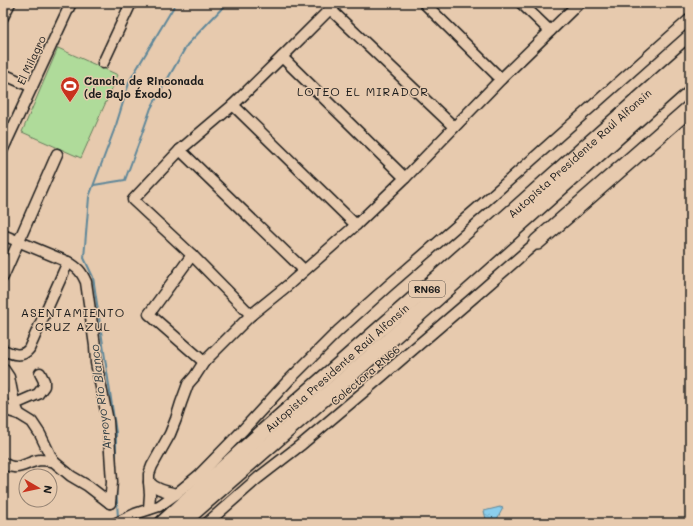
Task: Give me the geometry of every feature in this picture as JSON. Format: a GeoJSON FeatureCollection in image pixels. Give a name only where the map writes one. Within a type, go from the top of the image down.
{"type":"FeatureCollection","features":[{"type":"Feature","properties":{"kind":"highway","name":"Autopista Presidente Raúl Alfonsín"},"geometry":{"type":"LineString","coordinates":[[163,523],[263,432],[690,54]]}},
{"type":"Feature","properties":{"kind":"highway","name":"Autopista Presidente Raúl Alfonsín"},"geometry":{"type":"LineString","coordinates":[[181,523],[380,349],[690,72]]}},
{"type":"Feature","properties":{"kind":"highway"},"geometry":{"type":"LineString","coordinates":[[537,242],[690,108]]}},
{"type":"Feature","properties":{"kind":"street"},"geometry":{"type":"LineString","coordinates":[[3,18],[10,3]]}},
{"type":"Feature","properties":{"kind":"street","name":"El Milagro"},"geometry":{"type":"LineString","coordinates":[[3,150],[71,3]]}},
{"type":"Feature","properties":{"kind":"street"},"geometry":{"type":"LineString","coordinates":[[103,63],[129,3]]}},
{"type":"Feature","properties":{"kind":"street"},"geometry":{"type":"LineString","coordinates":[[424,3],[502,79]]}},
{"type":"Feature","properties":{"kind":"street"},"geometry":{"type":"LineString","coordinates":[[521,3],[550,31]]}},
{"type":"Feature","properties":{"kind":"street"},"geometry":{"type":"LineString","coordinates":[[150,501],[149,474],[152,466],[170,434],[188,384],[204,362],[251,315],[287,286],[356,225],[405,178],[454,127],[579,3]]}},
{"type":"Feature","properties":{"kind":"street"},"geometry":{"type":"LineString","coordinates":[[251,315],[192,255],[133,200],[180,150],[233,105],[334,6],[454,127]]}},
{"type":"Feature","properties":{"kind":"street"},"geometry":{"type":"LineString","coordinates":[[150,501],[159,506],[169,492],[198,475],[224,450],[288,381],[338,331],[690,19]]}},
{"type":"Feature","properties":{"kind":"street"},"geometry":{"type":"LineString","coordinates":[[282,57],[405,178]]}},
{"type":"Feature","properties":{"kind":"street"},"geometry":{"type":"LineString","coordinates":[[3,74],[32,87]]}},
{"type":"Feature","properties":{"kind":"street"},"geometry":{"type":"LineString","coordinates":[[233,105],[356,225]]}},
{"type":"Feature","properties":{"kind":"street"},"geometry":{"type":"LineString","coordinates":[[180,150],[304,270]]}},
{"type":"Feature","properties":{"kind":"street"},"geometry":{"type":"LineString","coordinates":[[3,277],[57,154]]}},
{"type":"Feature","properties":{"kind":"street"},"geometry":{"type":"LineString","coordinates":[[3,235],[68,262],[82,273],[86,282],[96,363],[108,421],[112,482],[110,503],[88,486],[71,476],[53,461],[40,434],[32,422],[19,414],[3,409]]}},
{"type":"Feature","properties":{"kind":"street","name":"Colectora RN66"},"geometry":{"type":"LineString","coordinates":[[207,523],[258,478],[302,444],[367,389],[537,242]]}},
{"type":"Feature","properties":{"kind":"street"},"geometry":{"type":"LineString","coordinates":[[192,255],[149,314],[204,362]]}},
{"type":"Feature","properties":{"kind":"street"},"geometry":{"type":"LineString","coordinates":[[3,350],[18,355],[27,352],[68,262]]}},
{"type":"Feature","properties":{"kind":"street"},"geometry":{"type":"LineString","coordinates":[[3,368],[10,378],[15,404],[19,414]]}},
{"type":"Feature","properties":{"kind":"street"},"geometry":{"type":"LineString","coordinates":[[15,404],[38,394],[44,386],[44,381],[40,373]]}},
{"type":"Feature","properties":{"kind":"street"},"geometry":{"type":"LineString","coordinates":[[3,463],[12,467],[20,467],[40,460],[53,461]]}},
{"type":"Feature","properties":{"kind":"street"},"geometry":{"type":"LineString","coordinates":[[149,482],[153,487],[169,492]]}},
{"type":"Feature","properties":{"kind":"street"},"geometry":{"type":"LineString","coordinates":[[116,523],[135,514],[150,501]]}},
{"type":"Feature","properties":{"kind":"green space","name":"Cancha de Rinconada (de Bajo Éxodo)"},"geometry":{"type":"Polygon","coordinates":[[[58,48],[118,75],[81,158],[22,132],[58,48]]]}},
{"type":"Feature","properties":{"kind":"water"},"geometry":{"type":"Polygon","coordinates":[[[500,507],[503,508],[495,523],[487,523],[484,511],[500,507]]]}},
{"type":"Feature","properties":{"kind":"waterway","name":"Arroyo Río Blanco"},"geometry":{"type":"LineString","coordinates":[[116,472],[116,433],[93,277],[84,258],[89,197],[116,125],[130,80],[176,3]]}},
{"type":"Feature","properties":{"kind":"waterway"},"geometry":{"type":"LineString","coordinates":[[94,185],[125,180],[151,108],[187,45],[227,3]]}},
{"type":"Feature","properties":{"kind":"waterway","name":"Arroyo Río Blanco"},"geometry":{"type":"LineString","coordinates":[[116,486],[118,518]]}},
{"type":"Feature","properties":{"kind":"place","name":"Cancha de Rinconada (de Bajo Éxodo)"},"geometry":{"type":"Point","coordinates":[70,103]}},
{"type":"Feature","properties":{"kind":"district","name":"LOTEO EL MIRADOR"},"geometry":{"type":"Point","coordinates":[363,91]}},
{"type":"Feature","properties":{"kind":"district","name":"ASENTAMIENTO CRUZ AZUL"},"geometry":{"type":"Point","coordinates":[73,319]}}]}
